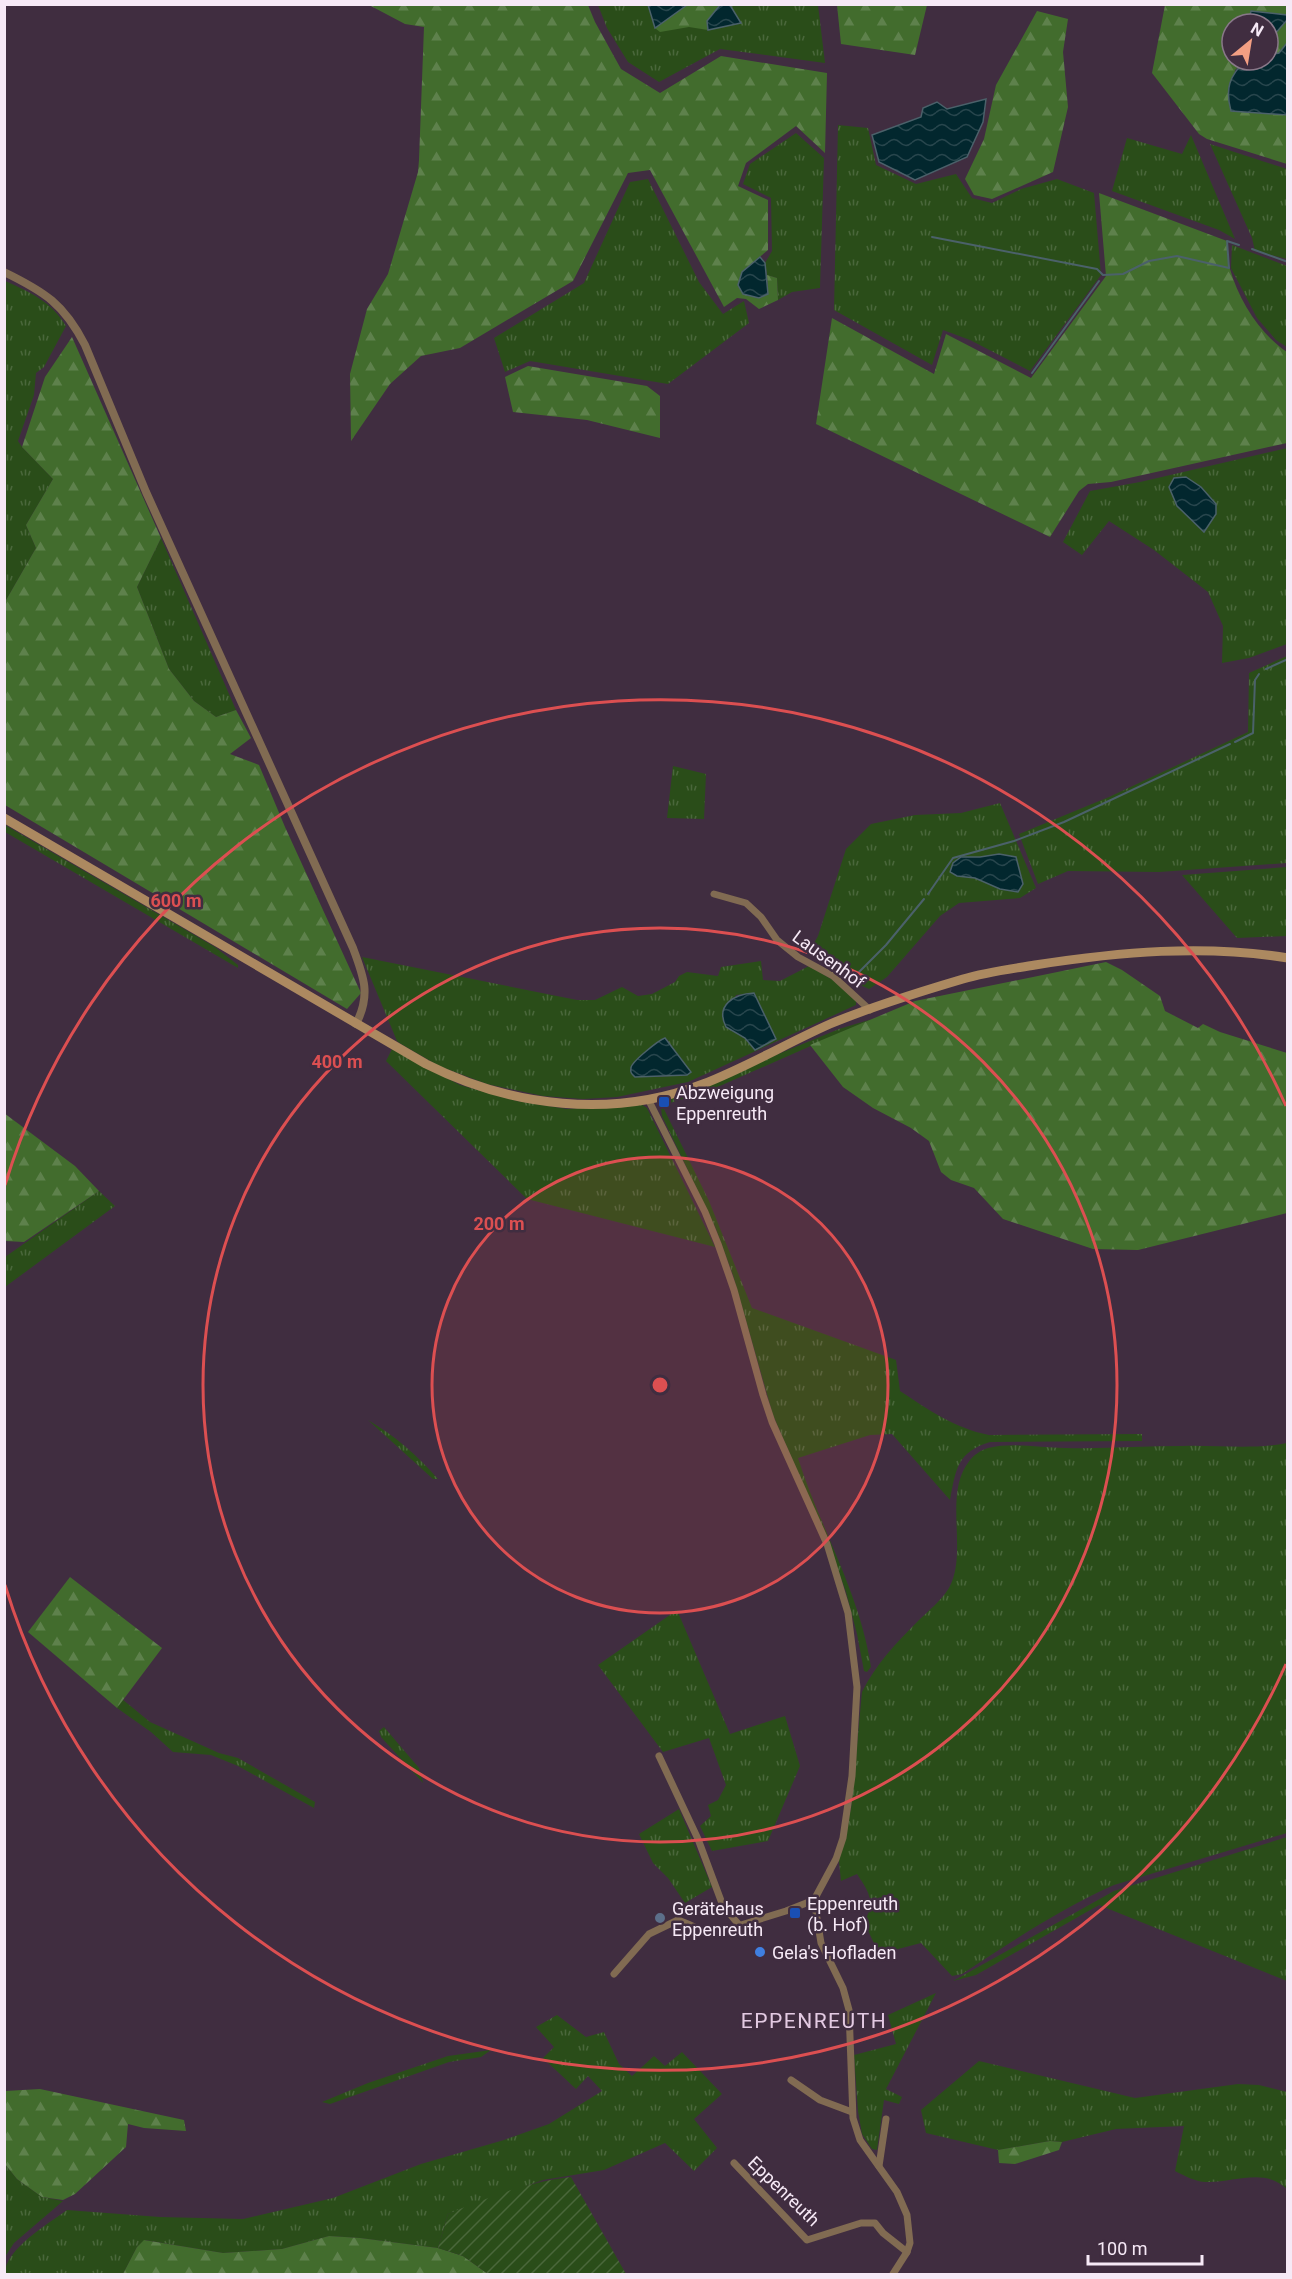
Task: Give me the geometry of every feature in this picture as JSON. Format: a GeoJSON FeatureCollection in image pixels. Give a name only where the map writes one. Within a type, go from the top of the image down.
{"type":"FeatureCollection","features":[{"type":"Feature","properties":{"kind":"main road"},"geometry":{"type":"LineString","coordinates":[[4,818],[436,1069],[488,1090],[562,1104],[648,1099],[703,1084],[797,1039],[870,1010],[967,978],[1095,957],[1154,950],[1262,954],[1287,958]]}},
{"type":"Feature","properties":{"kind":"street"},"geometry":{"type":"LineString","coordinates":[[4,272],[34,286],[63,308],[85,345],[146,492],[353,948],[363,977],[365,993],[363,1009],[356,1024]]}},
{"type":"Feature","properties":{"kind":"street","name":"Lausenhof"},"geometry":{"type":"LineString","coordinates":[[714,894],[746,903],[761,917],[777,940],[798,957],[833,976],[870,1010]]}},
{"type":"Feature","properties":{"kind":"street"},"geometry":{"type":"LineString","coordinates":[[648,1099],[705,1212],[718,1244],[734,1290],[772,1422],[827,1544],[848,1613],[857,1686],[852,1776],[843,1838],[836,1859],[814,1900],[821,1943],[843,1988],[849,2010],[852,2112],[860,2140],[897,2192],[907,2216],[910,2243],[908,2252],[893,2274]]}},
{"type":"Feature","properties":{"kind":"street"},"geometry":{"type":"LineString","coordinates":[[659,1756],[698,1839],[723,1906],[740,1926]]}},
{"type":"Feature","properties":{"kind":"street"},"geometry":{"type":"LineString","coordinates":[[614,1974],[649,1934],[678,1920],[691,1924],[701,1932],[712,1934],[814,1900]]}},
{"type":"Feature","properties":{"kind":"street"},"geometry":{"type":"LineString","coordinates":[[791,2080],[820,2100],[852,2112]]}},
{"type":"Feature","properties":{"kind":"street"},"geometry":{"type":"LineString","coordinates":[[879,2166],[886,2119]]}},
{"type":"Feature","properties":{"kind":"street","name":"Eppenreuth"},"geometry":{"type":"LineString","coordinates":[[734,2163],[807,2240],[861,2223],[874,2223],[908,2252]]}},
{"type":"Feature","properties":{"kind":"green space"},"geometry":{"type":"Polygon","coordinates":[[[369,5],[588,5],[621,69],[660,93],[721,56],[827,73],[825,153],[796,126],[746,163],[738,186],[768,200],[768,250],[742,272],[768,294],[767,275],[777,278],[778,300],[759,309],[746,299],[737,298],[724,307],[650,170],[628,173],[573,281],[460,348],[421,356],[390,384],[351,441],[350,374],[367,309],[388,274],[418,172],[419,160],[424,27],[405,24],[369,5]]]}},
{"type":"Feature","properties":{"kind":"green space"},"geometry":{"type":"Polygon","coordinates":[[[598,5],[818,5],[825,63],[720,49],[659,82],[628,62],[607,28],[598,5]]]}},
{"type":"Feature","properties":{"kind":"green space"},"geometry":{"type":"Polygon","coordinates":[[[687,5],[720,5],[707,21],[708,30],[689,27],[660,32],[655,28],[687,5]]]}},
{"type":"Feature","properties":{"kind":"green space"},"geometry":{"type":"Polygon","coordinates":[[[837,5],[927,5],[915,55],[841,44],[837,5]]]}},
{"type":"Feature","properties":{"kind":"green space"},"geometry":{"type":"Polygon","coordinates":[[[1165,5],[1287,5],[1287,15],[1280,14],[1280,12],[1220,12],[1220,72],[1235,72],[1232,111],[1287,115],[1287,164],[1207,139],[1199,134],[1152,73],[1165,5]]]}},
{"type":"Feature","properties":{"kind":"green space"},"geometry":{"type":"Polygon","coordinates":[[[1037,11],[1068,19],[1063,52],[1068,107],[1053,172],[992,199],[974,195],[965,179],[984,139],[996,85],[1037,11]]]}},
{"type":"Feature","properties":{"kind":"green space"},"geometry":{"type":"Polygon","coordinates":[[[1287,20],[1287,43],[1280,52],[1280,28],[1287,20]]]}},
{"type":"Feature","properties":{"kind":"green space"},"geometry":{"type":"Polygon","coordinates":[[[838,125],[868,128],[876,165],[916,184],[956,174],[972,198],[992,203],[1021,189],[1057,179],[1094,193],[1101,275],[1030,371],[970,340],[943,330],[932,365],[834,310],[838,125]]]}},
{"type":"Feature","properties":{"kind":"green space"},"geometry":{"type":"Polygon","coordinates":[[[796,133],[824,158],[820,288],[792,292],[778,300],[777,278],[767,275],[765,263],[772,251],[771,198],[743,184],[750,164],[796,133]]]}},
{"type":"Feature","properties":{"kind":"green space"},"geometry":{"type":"Polygon","coordinates":[[[1191,135],[1235,239],[1219,230],[1112,191],[1127,138],[1182,154],[1191,135]]]}},
{"type":"Feature","properties":{"kind":"green space"},"geometry":{"type":"Polygon","coordinates":[[[1210,144],[1287,169],[1287,259],[1255,251],[1252,238],[1210,144]]]}},
{"type":"Feature","properties":{"kind":"green space"},"geometry":{"type":"Polygon","coordinates":[[[648,179],[699,282],[723,314],[744,301],[749,323],[668,384],[530,361],[505,372],[494,338],[584,283],[630,182],[648,179]]]}},
{"type":"Feature","properties":{"kind":"green space"},"geometry":{"type":"Polygon","coordinates":[[[1099,193],[1227,241],[1230,269],[1245,305],[1259,326],[1287,352],[1287,443],[1111,482],[1088,484],[1079,491],[1050,537],[816,424],[832,318],[934,374],[946,334],[1031,378],[1106,276],[1099,193]]]}},
{"type":"Feature","properties":{"kind":"green space"},"geometry":{"type":"Polygon","coordinates":[[[1232,245],[1287,266],[1287,347],[1276,340],[1257,318],[1231,268],[1232,245]]]}},
{"type":"Feature","properties":{"kind":"green space"},"geometry":{"type":"Polygon","coordinates":[[[5,281],[47,304],[66,326],[44,367],[36,373],[34,395],[18,441],[53,479],[26,525],[36,548],[5,602],[5,281]]]}},
{"type":"Feature","properties":{"kind":"green space"},"geometry":{"type":"Polygon","coordinates":[[[72,337],[161,538],[137,587],[169,669],[194,701],[216,717],[236,710],[251,738],[230,754],[259,765],[361,993],[347,1009],[5,805],[5,602],[36,548],[26,525],[53,479],[22,447],[45,377],[72,337]]]}},
{"type":"Feature","properties":{"kind":"green space"},"geometry":{"type":"Polygon","coordinates":[[[528,366],[647,386],[660,396],[660,438],[587,420],[513,412],[505,377],[528,366]]]}},
{"type":"Feature","properties":{"kind":"green space"},"geometry":{"type":"Polygon","coordinates":[[[1287,448],[1287,644],[1249,658],[1222,663],[1223,626],[1208,592],[1154,550],[1109,521],[1082,555],[1063,542],[1090,491],[1140,482],[1287,448]]]}},
{"type":"Feature","properties":{"kind":"green space"},"geometry":{"type":"Polygon","coordinates":[[[161,538],[236,710],[216,717],[194,701],[169,669],[137,587],[161,538]]]}},
{"type":"Feature","properties":{"kind":"green space"},"geometry":{"type":"Polygon","coordinates":[[[1287,656],[1287,863],[1159,872],[1068,871],[1038,884],[1019,834],[1109,797],[1248,732],[1249,673],[1287,656]]]}},
{"type":"Feature","properties":{"kind":"green space"},"geometry":{"type":"Polygon","coordinates":[[[673,766],[706,774],[704,819],[667,818],[673,766]]]}},
{"type":"Feature","properties":{"kind":"green space"},"geometry":{"type":"Polygon","coordinates":[[[1000,803],[1036,888],[1020,898],[959,903],[940,916],[887,977],[869,989],[854,982],[809,952],[818,936],[846,849],[871,824],[915,815],[961,813],[1000,803]]]}},
{"type":"Feature","properties":{"kind":"green space"},"geometry":{"type":"Polygon","coordinates":[[[5,825],[215,947],[238,965],[238,968],[5,832],[5,825]]]}},
{"type":"Feature","properties":{"kind":"green space"},"geometry":{"type":"Polygon","coordinates":[[[1287,867],[1287,936],[1237,938],[1182,875],[1287,867]]]}},
{"type":"Feature","properties":{"kind":"green space"},"geometry":{"type":"Polygon","coordinates":[[[362,957],[577,1000],[595,1000],[622,987],[638,996],[652,994],[675,982],[679,976],[687,972],[718,976],[721,967],[761,961],[763,980],[780,981],[809,966],[838,983],[856,1001],[856,1005],[688,1082],[617,1097],[583,1099],[543,1096],[487,1084],[439,1066],[397,1041],[362,957]],[[754,993],[736,995],[726,1027],[745,1038],[755,1050],[776,1039],[754,993]],[[667,1039],[656,1043],[632,1065],[655,1077],[687,1075],[667,1039]]]}},
{"type":"Feature","properties":{"kind":"green space"},"geometry":{"type":"Polygon","coordinates":[[[1106,962],[1160,996],[1165,1011],[1198,1028],[1203,1024],[1220,1032],[1287,1053],[1287,1213],[1138,1250],[1093,1249],[1003,1219],[974,1188],[951,1180],[941,1172],[929,1141],[911,1128],[873,1108],[843,1087],[810,1045],[915,1001],[1106,962]]]}},
{"type":"Feature","properties":{"kind":"green space"},"geometry":{"type":"Polygon","coordinates":[[[872,1019],[713,1089],[667,1104],[664,1109],[709,1201],[752,1308],[896,1360],[900,1391],[942,1418],[964,1428],[989,1435],[1142,1434],[1142,1441],[990,1442],[979,1446],[964,1457],[954,1479],[950,1500],[892,1434],[870,1435],[798,1458],[858,1613],[871,1667],[867,1672],[864,1671],[846,1592],[828,1542],[773,1415],[733,1275],[716,1229],[662,1116],[661,1108],[672,1098],[839,1029],[872,1019]]]}},
{"type":"Feature","properties":{"kind":"green space"},"geometry":{"type":"Polygon","coordinates":[[[392,1049],[460,1085],[517,1101],[567,1109],[641,1104],[647,1108],[715,1247],[527,1199],[386,1061],[392,1049]]]}},
{"type":"Feature","properties":{"kind":"green space"},"geometry":{"type":"Polygon","coordinates":[[[4,1113],[75,1166],[99,1191],[24,1242],[5,1241],[4,1113]]]}},
{"type":"Feature","properties":{"kind":"green space"},"geometry":{"type":"Polygon","coordinates":[[[99,1191],[115,1206],[5,1287],[5,1257],[99,1191]]]}},
{"type":"Feature","properties":{"kind":"green space"},"geometry":{"type":"Polygon","coordinates":[[[368,1420],[405,1446],[438,1479],[433,1479],[368,1420]]]}},
{"type":"Feature","properties":{"kind":"green space"},"geometry":{"type":"Polygon","coordinates":[[[1287,1443],[1287,1833],[1114,1885],[1055,1915],[962,1974],[952,1976],[921,1943],[879,1954],[864,1922],[870,1909],[868,1892],[857,1874],[841,1881],[838,1852],[851,1809],[862,1692],[887,1654],[949,1588],[957,1557],[958,1489],[962,1474],[970,1460],[985,1449],[1007,1445],[1056,1448],[1248,1447],[1287,1443]]]}},
{"type":"Feature","properties":{"kind":"green space"},"geometry":{"type":"Polygon","coordinates":[[[70,1577],[162,1648],[117,1708],[28,1632],[70,1577]]]}},
{"type":"Feature","properties":{"kind":"green space"},"geometry":{"type":"Polygon","coordinates":[[[677,1610],[730,1734],[785,1716],[800,1766],[768,1841],[712,1851],[700,1826],[711,1816],[708,1805],[718,1800],[726,1785],[709,1738],[663,1752],[598,1665],[677,1610]]]}},
{"type":"Feature","properties":{"kind":"green space"},"geometry":{"type":"Polygon","coordinates":[[[122,1699],[150,1722],[219,1753],[238,1758],[315,1802],[314,1808],[238,1766],[211,1755],[173,1752],[151,1732],[117,1708],[122,1699]]]}},
{"type":"Feature","properties":{"kind":"green space"},"geometry":{"type":"Polygon","coordinates":[[[384,1727],[419,1768],[423,1783],[381,1737],[379,1731],[384,1727]]]}},
{"type":"Feature","properties":{"kind":"green space"},"geometry":{"type":"Polygon","coordinates":[[[679,1809],[712,1887],[685,1903],[668,1878],[653,1863],[639,1834],[679,1809]]]}},
{"type":"Feature","properties":{"kind":"green space"},"geometry":{"type":"Polygon","coordinates":[[[1287,1837],[1287,1981],[1099,1905],[976,1975],[953,1981],[1114,1891],[1287,1837]]]}},
{"type":"Feature","properties":{"kind":"green space"},"geometry":{"type":"Polygon","coordinates":[[[936,1993],[886,2089],[902,2097],[899,2104],[884,2100],[877,2150],[872,2149],[862,2134],[854,2055],[896,2044],[888,2015],[936,1993]]]}},
{"type":"Feature","properties":{"kind":"green space"},"geometry":{"type":"Polygon","coordinates":[[[557,2015],[586,2037],[604,2032],[619,2064],[632,2076],[654,2056],[665,2066],[682,2052],[722,2094],[694,2119],[717,2148],[694,2171],[665,2143],[604,2170],[543,2180],[448,2214],[438,2248],[329,2236],[282,2249],[223,2253],[145,2240],[137,2247],[123,2274],[5,2274],[7,2265],[19,2247],[67,2210],[160,2217],[243,2219],[333,2198],[421,2164],[504,2140],[549,2124],[602,2091],[588,2076],[576,2089],[543,2058],[554,2047],[536,2027],[557,2015]]]}},
{"type":"Feature","properties":{"kind":"green space"},"geometry":{"type":"Polygon","coordinates":[[[491,2050],[481,2057],[449,2062],[330,2104],[322,2102],[368,2083],[448,2056],[491,2050]]]}},
{"type":"Feature","properties":{"kind":"green space"},"geometry":{"type":"Polygon","coordinates":[[[979,2061],[1135,2098],[1238,2084],[1259,2085],[1287,2092],[1287,2189],[1278,2182],[1259,2177],[1202,2182],[1175,2171],[1184,2126],[1116,2129],[1062,2142],[1050,2141],[998,2150],[926,2133],[921,2110],[979,2061]]]}},
{"type":"Feature","properties":{"kind":"green space"},"geometry":{"type":"Polygon","coordinates":[[[40,2089],[184,2120],[186,2131],[144,2128],[128,2124],[126,2147],[75,2194],[63,2200],[42,2197],[17,2179],[5,2164],[5,2091],[40,2089]]]}},
{"type":"Feature","properties":{"kind":"green space"},"geometry":{"type":"Polygon","coordinates":[[[1050,2141],[1062,2142],[1059,2150],[1015,2164],[999,2163],[998,2150],[1050,2141]]]}},
{"type":"Feature","properties":{"kind":"green space"},"geometry":{"type":"Polygon","coordinates":[[[5,2164],[17,2179],[42,2197],[63,2201],[14,2243],[5,2257],[5,2164]]]}},
{"type":"Feature","properties":{"kind":"green space"},"geometry":{"type":"Polygon","coordinates":[[[571,2177],[626,2274],[488,2274],[463,2256],[438,2248],[448,2214],[524,2186],[571,2177]]]}},
{"type":"Feature","properties":{"kind":"green space"},"geometry":{"type":"Polygon","coordinates":[[[329,2236],[438,2248],[463,2256],[488,2274],[123,2274],[137,2247],[144,2240],[223,2253],[282,2249],[329,2236]]]}},
{"type":"Feature","properties":{"kind":"water"},"geometry":{"type":"Polygon","coordinates":[[[648,4],[687,5],[655,28],[648,4]]]}},
{"type":"Feature","properties":{"kind":"water"},"geometry":{"type":"Polygon","coordinates":[[[720,5],[730,5],[741,23],[708,30],[707,21],[720,5]]]}},
{"type":"Feature","properties":{"kind":"water"},"geometry":{"type":"Polygon","coordinates":[[[1280,14],[1287,15],[1287,20],[1280,28],[1280,14]]]}},
{"type":"Feature","properties":{"kind":"water"},"geometry":{"type":"Polygon","coordinates":[[[1287,43],[1287,115],[1231,111],[1228,96],[1232,77],[1236,72],[1280,72],[1280,52],[1287,43]]]}},
{"type":"Feature","properties":{"kind":"water"},"geometry":{"type":"Polygon","coordinates":[[[986,99],[983,122],[967,157],[915,180],[879,162],[872,135],[921,117],[923,108],[937,102],[947,109],[986,99]]]}},
{"type":"Feature","properties":{"kind":"water"},"geometry":{"type":"Polygon","coordinates":[[[760,257],[765,263],[768,294],[759,298],[743,294],[738,285],[742,272],[760,257]]]}},
{"type":"Feature","properties":{"kind":"water"},"geometry":{"type":"Polygon","coordinates":[[[1186,477],[1201,487],[1216,504],[1216,514],[1204,532],[1177,506],[1169,487],[1174,478],[1186,477]]]}},
{"type":"Feature","properties":{"kind":"water"},"geometry":{"type":"Polygon","coordinates":[[[999,854],[1016,857],[1023,884],[1018,892],[1000,889],[975,878],[957,876],[950,872],[953,863],[961,857],[999,854]]]}},
{"type":"Feature","properties":{"kind":"water"},"geometry":{"type":"Polygon","coordinates":[[[754,993],[776,1039],[755,1050],[745,1038],[726,1027],[723,1019],[728,1002],[733,998],[754,993]]]}},
{"type":"Feature","properties":{"kind":"water"},"geometry":{"type":"Polygon","coordinates":[[[665,1038],[691,1072],[687,1075],[635,1077],[631,1068],[635,1061],[665,1038]]]}},
{"type":"Feature","properties":{"kind":"waterway"},"geometry":{"type":"LineString","coordinates":[[932,237],[1097,269],[1103,275],[1123,274],[1149,261],[1177,256],[1229,268],[1227,241],[1239,245]]}},
{"type":"Feature","properties":{"kind":"waterway"},"geometry":{"type":"LineString","coordinates":[[1252,249],[1288,262]]}},
{"type":"Feature","properties":{"kind":"waterway"},"geometry":{"type":"LineString","coordinates":[[1032,373],[1099,281]]}},
{"type":"Feature","properties":{"kind":"waterway"},"geometry":{"type":"LineString","coordinates":[[1266,669],[1288,659]]}},
{"type":"Feature","properties":{"kind":"waterway"},"geometry":{"type":"LineString","coordinates":[[1235,742],[1253,733],[1255,680],[1259,674]]}},
{"type":"Feature","properties":{"kind":"waterway"},"geometry":{"type":"LineString","coordinates":[[928,894],[953,858],[1014,841],[1064,822],[1230,744]]}},
{"type":"Feature","properties":{"kind":"waterway"},"geometry":{"type":"LineString","coordinates":[[858,973],[886,945],[924,899]]}},
{"type":"Feature","properties":{"kind":"place","name":"Abzweigung Eppenreuth"},"geometry":{"type":"Point","coordinates":[664,1102]}},
{"type":"Feature","properties":{"kind":"place","name":"Eppenreuth (b. Hof)"},"geometry":{"type":"Point","coordinates":[795,1913]}},
{"type":"Feature","properties":{"kind":"place","name":"Gerätehaus Eppenreuth"},"geometry":{"type":"Point","coordinates":[660,1918]}},
{"type":"Feature","properties":{"kind":"place","name":"Gela's Hofladen"},"geometry":{"type":"Point","coordinates":[760,1952]}},
{"type":"Feature","properties":{"kind":"district","name":"EPPENREUTH"},"geometry":{"type":"Point","coordinates":[814,2021]}}]}
